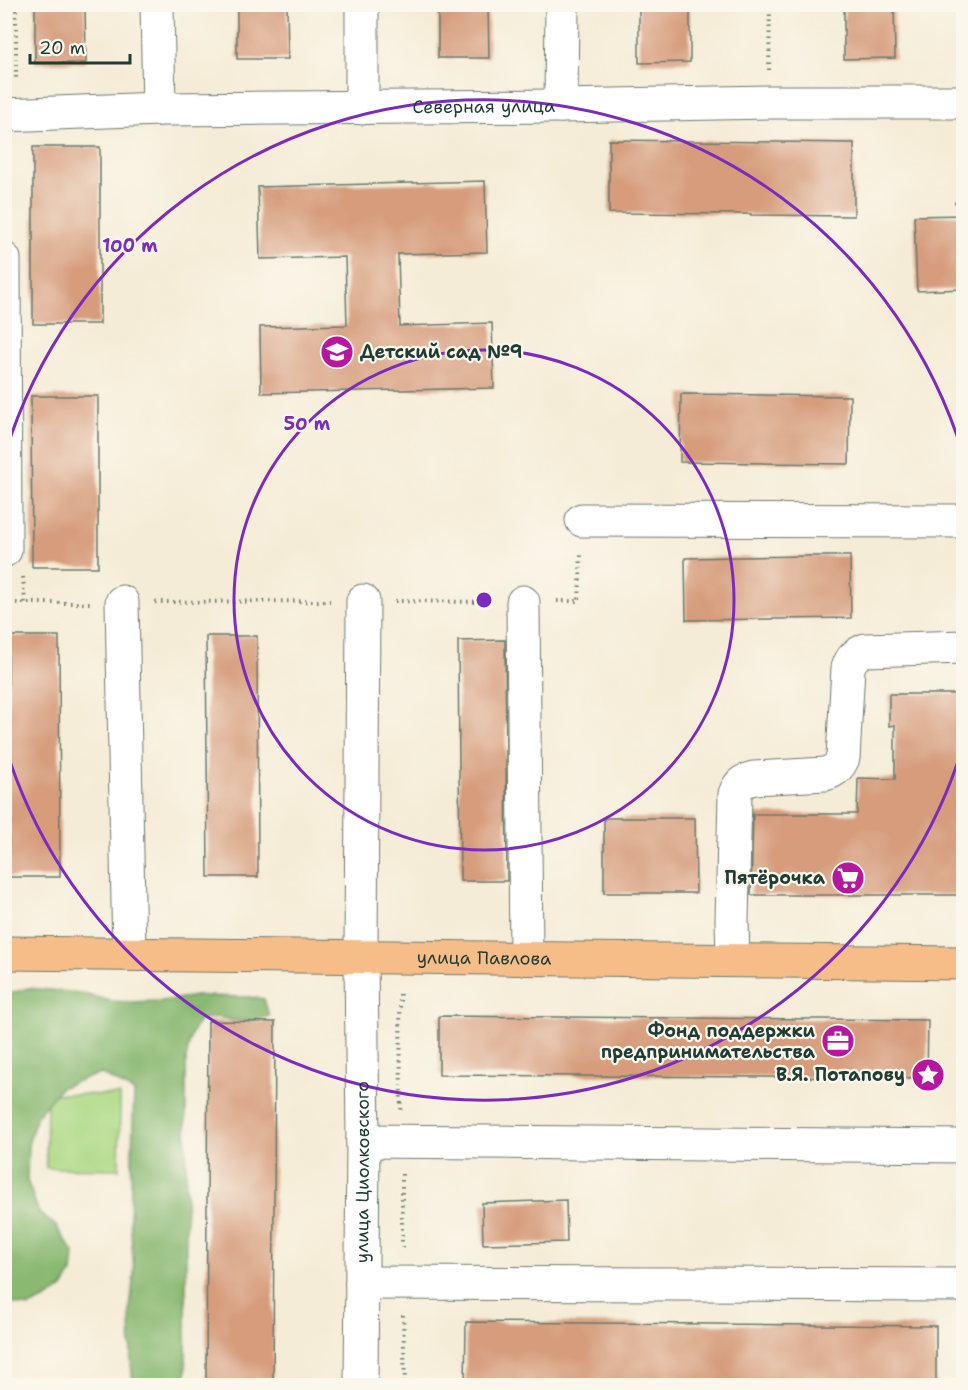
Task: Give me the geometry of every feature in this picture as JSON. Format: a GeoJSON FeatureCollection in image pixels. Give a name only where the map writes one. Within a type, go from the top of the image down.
{"type":"FeatureCollection","features":[{"type":"Feature","properties":{"kind":"main road","name":"улица Павлова"},"geometry":{"type":"LineString","coordinates":[[4,953],[963,963]]}},
{"type":"Feature","properties":{"kind":"street"},"geometry":{"type":"LineString","coordinates":[[157,4],[159,109]]}},
{"type":"Feature","properties":{"kind":"street"},"geometry":{"type":"LineString","coordinates":[[362,4],[362,108]]}},
{"type":"Feature","properties":{"kind":"street"},"geometry":{"type":"LineString","coordinates":[[561,106],[562,4]]}},
{"type":"Feature","properties":{"kind":"street","name":"Северная улица"},"geometry":{"type":"LineString","coordinates":[[10,115],[159,109],[963,102]]}},
{"type":"Feature","properties":{"kind":"street"},"geometry":{"type":"LineString","coordinates":[[4,259],[5,550]]}},
{"type":"Feature","properties":{"kind":"street"},"geometry":{"type":"LineString","coordinates":[[582,519],[963,521]]}},
{"type":"Feature","properties":{"kind":"street","name":"улица Циолковского"},"geometry":{"type":"LineString","coordinates":[[361,1386],[363,601]]}},
{"type":"Feature","properties":{"kind":"street"},"geometry":{"type":"LineString","coordinates":[[122,602],[129,954]]}},
{"type":"Feature","properties":{"kind":"street"},"geometry":{"type":"LineString","coordinates":[[523,602],[526,958]]}},
{"type":"Feature","properties":{"kind":"street"},"geometry":{"type":"LineString","coordinates":[[733,960],[735,794],[738,785],[754,778],[825,774],[834,771],[840,765],[843,758],[848,668],[850,660],[856,653],[865,650],[963,647]]}},
{"type":"Feature","properties":{"kind":"street"},"geometry":{"type":"LineString","coordinates":[[363,1141],[963,1146]]}},
{"type":"Feature","properties":{"kind":"street"},"geometry":{"type":"LineString","coordinates":[[362,1283],[963,1285]]}},
{"type":"Feature","properties":{"kind":"path"},"geometry":{"type":"LineString","coordinates":[[10,115],[16,4]]}},
{"type":"Feature","properties":{"kind":"path"},"geometry":{"type":"LineString","coordinates":[[769,102],[770,4]]}},
{"type":"Feature","properties":{"kind":"path"},"geometry":{"type":"LineString","coordinates":[[958,215],[956,203],[963,203]]}},
{"type":"Feature","properties":{"kind":"path"},"geometry":{"type":"LineString","coordinates":[[400,994],[405,1386]]}},
{"type":"Feature","properties":{"kind":"green space"},"geometry":{"type":"Polygon","coordinates":[[[28,988],[79,993],[111,1001],[127,1002],[162,1001],[196,996],[264,999],[269,1016],[252,1021],[216,1017],[199,1020],[191,1035],[186,1059],[186,1385],[133,1385],[130,1309],[134,1272],[130,1218],[134,1092],[102,1074],[60,1088],[36,1117],[28,1145],[27,1180],[39,1213],[55,1225],[74,1253],[72,1273],[63,1288],[29,1307],[11,1303],[5,1296],[5,1003],[12,993],[28,988]]]}},
{"type":"Feature","properties":{"kind":"green space"},"geometry":{"type":"Polygon","coordinates":[[[47,1094],[120,1095],[119,1169],[46,1168],[47,1094]]]}},
{"type":"Feature","properties":{"kind":"building"},"geometry":{"type":"Polygon","coordinates":[[[35,4],[85,4],[86,63],[35,63],[35,4]]]}},
{"type":"Feature","properties":{"kind":"building"},"geometry":{"type":"Polygon","coordinates":[[[237,4],[287,4],[288,59],[237,59],[237,4]]]}},
{"type":"Feature","properties":{"kind":"building"},"geometry":{"type":"Polygon","coordinates":[[[438,4],[488,4],[489,58],[438,58],[438,4]]]}},
{"type":"Feature","properties":{"kind":"building"},"geometry":{"type":"Polygon","coordinates":[[[639,4],[690,4],[690,62],[639,63],[639,4]]]}},
{"type":"Feature","properties":{"kind":"building"},"geometry":{"type":"Polygon","coordinates":[[[844,4],[894,4],[895,58],[844,59],[844,4]]]}},
{"type":"Feature","properties":{"kind":"building"},"geometry":{"type":"Polygon","coordinates":[[[609,140],[854,143],[854,216],[609,213],[609,140]]]}},
{"type":"Feature","properties":{"kind":"building"},"geometry":{"type":"Polygon","coordinates":[[[33,147],[100,147],[100,324],[33,324],[33,147]]]}},
{"type":"Feature","properties":{"kind":"building"},"geometry":{"type":"Polygon","coordinates":[[[485,181],[487,252],[398,254],[400,326],[492,323],[494,388],[261,393],[260,327],[347,325],[345,257],[260,259],[258,187],[485,181]]]}},
{"type":"Feature","properties":{"kind":"building"},"geometry":{"type":"Polygon","coordinates":[[[963,215],[963,289],[917,291],[914,216],[963,215]]]}},
{"type":"Feature","properties":{"kind":"building"},"geometry":{"type":"Polygon","coordinates":[[[681,394],[850,396],[849,464],[680,462],[681,394]]]}},
{"type":"Feature","properties":{"kind":"building"},"geometry":{"type":"Polygon","coordinates":[[[31,396],[98,396],[98,567],[32,567],[31,396]]]}},
{"type":"Feature","properties":{"kind":"building"},"geometry":{"type":"Polygon","coordinates":[[[850,556],[851,618],[686,620],[685,558],[850,556]]]}},
{"type":"Feature","properties":{"kind":"building"},"geometry":{"type":"Polygon","coordinates":[[[8,636],[59,636],[60,877],[9,877],[8,636]]]}},
{"type":"Feature","properties":{"kind":"building"},"geometry":{"type":"Polygon","coordinates":[[[206,636],[257,636],[258,877],[208,877],[206,636]]]}},
{"type":"Feature","properties":{"kind":"building"},"geometry":{"type":"Polygon","coordinates":[[[505,640],[507,881],[460,881],[458,641],[505,640]]]}},
{"type":"Feature","properties":{"kind":"building"},"geometry":{"type":"Polygon","coordinates":[[[889,694],[963,694],[963,895],[751,895],[753,814],[857,814],[858,778],[895,779],[895,725],[889,726],[889,694]]]}},
{"type":"Feature","properties":{"kind":"building"},"geometry":{"type":"Polygon","coordinates":[[[604,818],[695,818],[696,893],[604,893],[604,818]]]}},
{"type":"Feature","properties":{"kind":"building"},"geometry":{"type":"Polygon","coordinates":[[[439,1016],[928,1020],[927,1078],[439,1075],[439,1016]]]}},
{"type":"Feature","properties":{"kind":"building"},"geometry":{"type":"Polygon","coordinates":[[[208,1021],[275,1022],[273,1386],[206,1386],[208,1021]]]}},
{"type":"Feature","properties":{"kind":"building"},"geometry":{"type":"Polygon","coordinates":[[[566,1200],[567,1242],[483,1244],[482,1203],[566,1200]]]}},
{"type":"Feature","properties":{"kind":"building"},"geometry":{"type":"Polygon","coordinates":[[[466,1322],[936,1326],[936,1386],[465,1386],[466,1322]]]}},
{"type":"Feature","properties":{"kind":"place","name":"Детский сад №9"},"geometry":{"type":"Point","coordinates":[337,352]}},
{"type":"Feature","properties":{"kind":"place","name":"Пятёрочка"},"geometry":{"type":"Point","coordinates":[848,878]}},
{"type":"Feature","properties":{"kind":"place","name":"Фонд поддержки предпринимательства"},"geometry":{"type":"Point","coordinates":[838,1041]}},
{"type":"Feature","properties":{"kind":"place","name":"В.Я. Потапову"},"geometry":{"type":"Point","coordinates":[928,1075]}}]}
